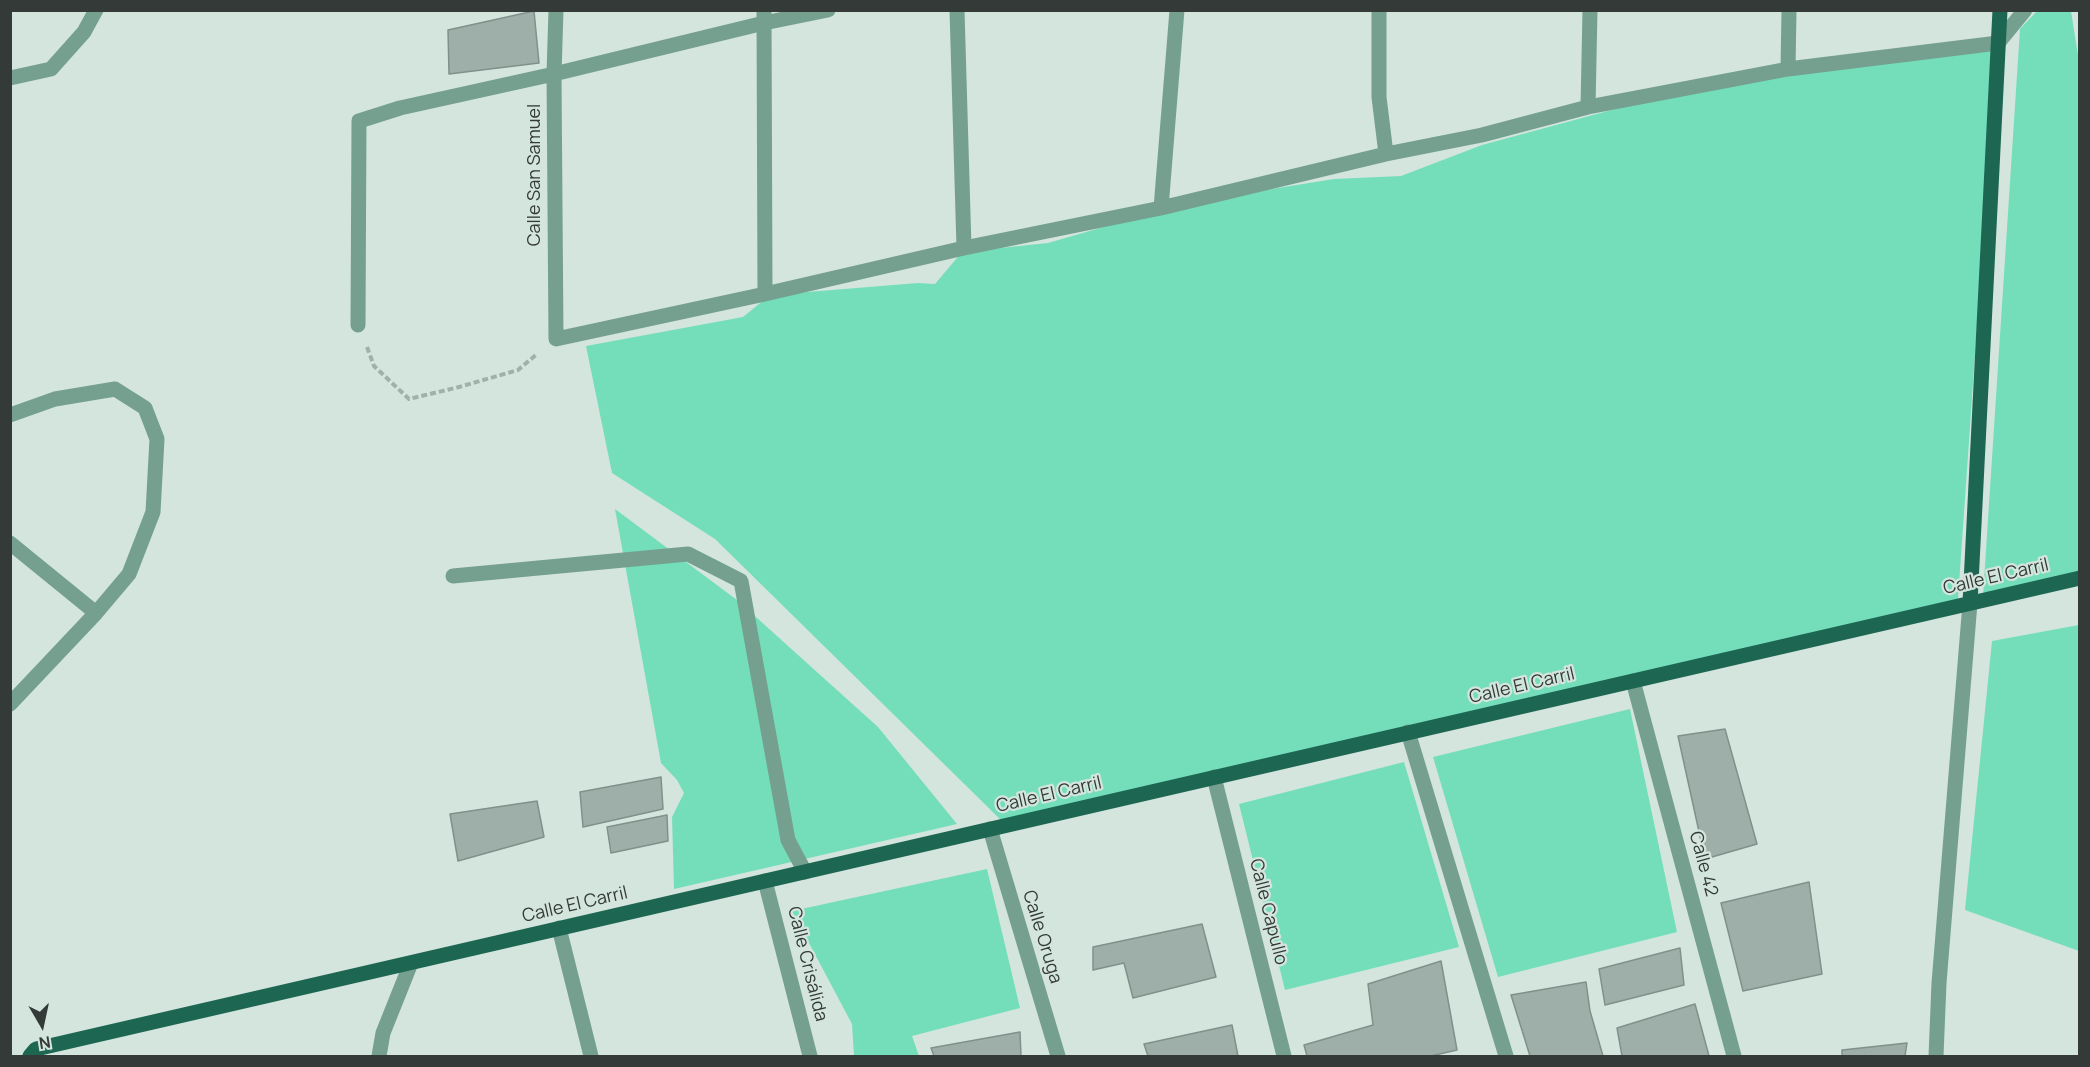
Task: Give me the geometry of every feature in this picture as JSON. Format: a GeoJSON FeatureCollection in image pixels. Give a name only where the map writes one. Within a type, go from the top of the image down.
{"type":"FeatureCollection","features":[{"type":"Feature","properties":{"kind":"main road"},"geometry":{"type":"LineString","coordinates":[[1970,603],[2000,10]]}},
{"type":"Feature","properties":{"kind":"main road","name":"Calle El Carril"},"geometry":{"type":"LineString","coordinates":[[30,1056],[36,1049],[2079,578]]}},
{"type":"Feature","properties":{"kind":"street"},"geometry":{"type":"LineString","coordinates":[[10,78],[51,69],[84,33],[96,10]]}},
{"type":"Feature","properties":{"kind":"street","name":"Calle San Samuel"},"geometry":{"type":"LineString","coordinates":[[556,10],[554,74],[556,339]]}},
{"type":"Feature","properties":{"kind":"street"},"geometry":{"type":"LineString","coordinates":[[358,325],[359,121],[400,108],[554,74],[764,17],[828,10]]}},
{"type":"Feature","properties":{"kind":"street"},"geometry":{"type":"LineString","coordinates":[[957,10],[964,248]]}},
{"type":"Feature","properties":{"kind":"street"},"geometry":{"type":"LineString","coordinates":[[1161,208],[1177,10]]}},
{"type":"Feature","properties":{"kind":"street"},"geometry":{"type":"LineString","coordinates":[[1379,10],[1379,97],[1386,154]]}},
{"type":"Feature","properties":{"kind":"street"},"geometry":{"type":"LineString","coordinates":[[1588,107],[1590,10]]}},
{"type":"Feature","properties":{"kind":"street"},"geometry":{"type":"LineString","coordinates":[[1788,69],[1789,10]]}},
{"type":"Feature","properties":{"kind":"street"},"geometry":{"type":"LineString","coordinates":[[556,339],[964,248],[1161,208],[1386,154],[1482,135],[1588,107],[1788,69],[1998,43],[2025,10]]}},
{"type":"Feature","properties":{"kind":"street"},"geometry":{"type":"LineString","coordinates":[[764,17],[765,294]]}},
{"type":"Feature","properties":{"kind":"street"},"geometry":{"type":"LineString","coordinates":[[10,415],[55,399],[116,389],[145,408],[157,439],[153,512],[129,574],[96,613],[10,704]]}},
{"type":"Feature","properties":{"kind":"street"},"geometry":{"type":"LineString","coordinates":[[10,543],[96,613]]}},
{"type":"Feature","properties":{"kind":"street"},"geometry":{"type":"LineString","coordinates":[[453,576],[687,554],[741,581],[788,840],[805,872]]}},
{"type":"Feature","properties":{"kind":"street"},"geometry":{"type":"LineString","coordinates":[[1936,1056],[1970,603]]}},
{"type":"Feature","properties":{"kind":"street","name":"Calle 42"},"geometry":{"type":"LineString","coordinates":[[1633,681],[1734,1056]]}},
{"type":"Feature","properties":{"kind":"street"},"geometry":{"type":"LineString","coordinates":[[1408,732],[1506,1056]]}},
{"type":"Feature","properties":{"kind":"street","name":"Calle Capullo"},"geometry":{"type":"LineString","coordinates":[[1214,777],[1284,1056]]}},
{"type":"Feature","properties":{"kind":"street","name":"Calle Oruga"},"geometry":{"type":"LineString","coordinates":[[990,829],[1058,1056]]}},
{"type":"Feature","properties":{"kind":"street","name":"Calle Crisálida"},"geometry":{"type":"LineString","coordinates":[[765,881],[810,1056]]}},
{"type":"Feature","properties":{"kind":"street"},"geometry":{"type":"LineString","coordinates":[[559,928],[591,1056]]}},
{"type":"Feature","properties":{"kind":"street"},"geometry":{"type":"LineString","coordinates":[[380,1056],[383,1033],[411,963]]}},
{"type":"Feature","properties":{"kind":"path"},"geometry":{"type":"LineString","coordinates":[[358,325],[374,366],[409,399],[518,370],[556,339]]}},
{"type":"Feature","properties":{"kind":"green space"},"geometry":{"type":"Polygon","coordinates":[[[2037,11],[2071,11],[2080,68],[2079,572],[1983,596],[2020,29],[2037,11]]]}},
{"type":"Feature","properties":{"kind":"green space"},"geometry":{"type":"Polygon","coordinates":[[[1997,38],[1958,599],[1005,824],[715,539],[612,473],[586,346],[743,317],[770,295],[918,283],[935,284],[962,252],[1048,243],[1190,202],[1334,179],[1401,176],[1482,145],[1789,62],[1997,38]]]}},
{"type":"Feature","properties":{"kind":"green space"},"geometry":{"type":"Polygon","coordinates":[[[615,509],[737,600],[878,727],[957,824],[674,889],[672,817],[684,793],[677,780],[661,763],[615,509]]]}},
{"type":"Feature","properties":{"kind":"green space"},"geometry":{"type":"Polygon","coordinates":[[[2080,625],[2079,951],[1965,910],[1992,641],[2080,625]]]}},
{"type":"Feature","properties":{"kind":"green space"},"geometry":{"type":"Polygon","coordinates":[[[1630,709],[1677,932],[1498,977],[1433,757],[1630,709]]]}},
{"type":"Feature","properties":{"kind":"green space"},"geometry":{"type":"Polygon","coordinates":[[[1404,762],[1459,947],[1285,990],[1239,804],[1404,762]]]}},
{"type":"Feature","properties":{"kind":"green space"},"geometry":{"type":"Polygon","coordinates":[[[987,869],[1020,1008],[912,1036],[919,1056],[854,1056],[852,1024],[792,911],[987,869]]]}},
{"type":"Feature","properties":{"kind":"building"},"geometry":{"type":"Polygon","coordinates":[[[534,11],[539,63],[449,74],[448,30],[534,11]]]}},
{"type":"Feature","properties":{"kind":"building"},"geometry":{"type":"Polygon","coordinates":[[[1725,729],[1757,844],[1705,859],[1678,736],[1725,729]]]}},
{"type":"Feature","properties":{"kind":"building"},"geometry":{"type":"Polygon","coordinates":[[[661,777],[663,809],[583,827],[580,792],[661,777]]]}},
{"type":"Feature","properties":{"kind":"building"},"geometry":{"type":"Polygon","coordinates":[[[537,801],[544,837],[458,861],[450,814],[537,801]]]}},
{"type":"Feature","properties":{"kind":"building"},"geometry":{"type":"Polygon","coordinates":[[[667,815],[668,841],[611,853],[607,827],[667,815]]]}},
{"type":"Feature","properties":{"kind":"building"},"geometry":{"type":"Polygon","coordinates":[[[1809,882],[1822,974],[1743,991],[1721,903],[1809,882]]]}},
{"type":"Feature","properties":{"kind":"building"},"geometry":{"type":"Polygon","coordinates":[[[1202,924],[1216,977],[1133,998],[1124,963],[1093,970],[1093,947],[1202,924]]]}},
{"type":"Feature","properties":{"kind":"building"},"geometry":{"type":"Polygon","coordinates":[[[1680,948],[1684,985],[1605,1005],[1599,969],[1680,948]]]}},
{"type":"Feature","properties":{"kind":"building"},"geometry":{"type":"Polygon","coordinates":[[[1441,961],[1457,1050],[1431,1056],[1307,1056],[1304,1045],[1373,1025],[1368,984],[1441,961]]]}},
{"type":"Feature","properties":{"kind":"building"},"geometry":{"type":"Polygon","coordinates":[[[1586,982],[1590,1011],[1603,1056],[1530,1056],[1511,995],[1586,982]]]}},
{"type":"Feature","properties":{"kind":"building"},"geometry":{"type":"Polygon","coordinates":[[[1695,1004],[1709,1056],[1622,1056],[1617,1028],[1695,1004]]]}},
{"type":"Feature","properties":{"kind":"building"},"geometry":{"type":"Polygon","coordinates":[[[1232,1025],[1238,1056],[1148,1056],[1144,1044],[1232,1025]]]}},
{"type":"Feature","properties":{"kind":"building"},"geometry":{"type":"Polygon","coordinates":[[[1020,1032],[1021,1056],[934,1056],[931,1048],[1020,1032]]]}},
{"type":"Feature","properties":{"kind":"building"},"geometry":{"type":"Polygon","coordinates":[[[1907,1043],[1905,1056],[1842,1056],[1842,1050],[1907,1043]]]}}]}
